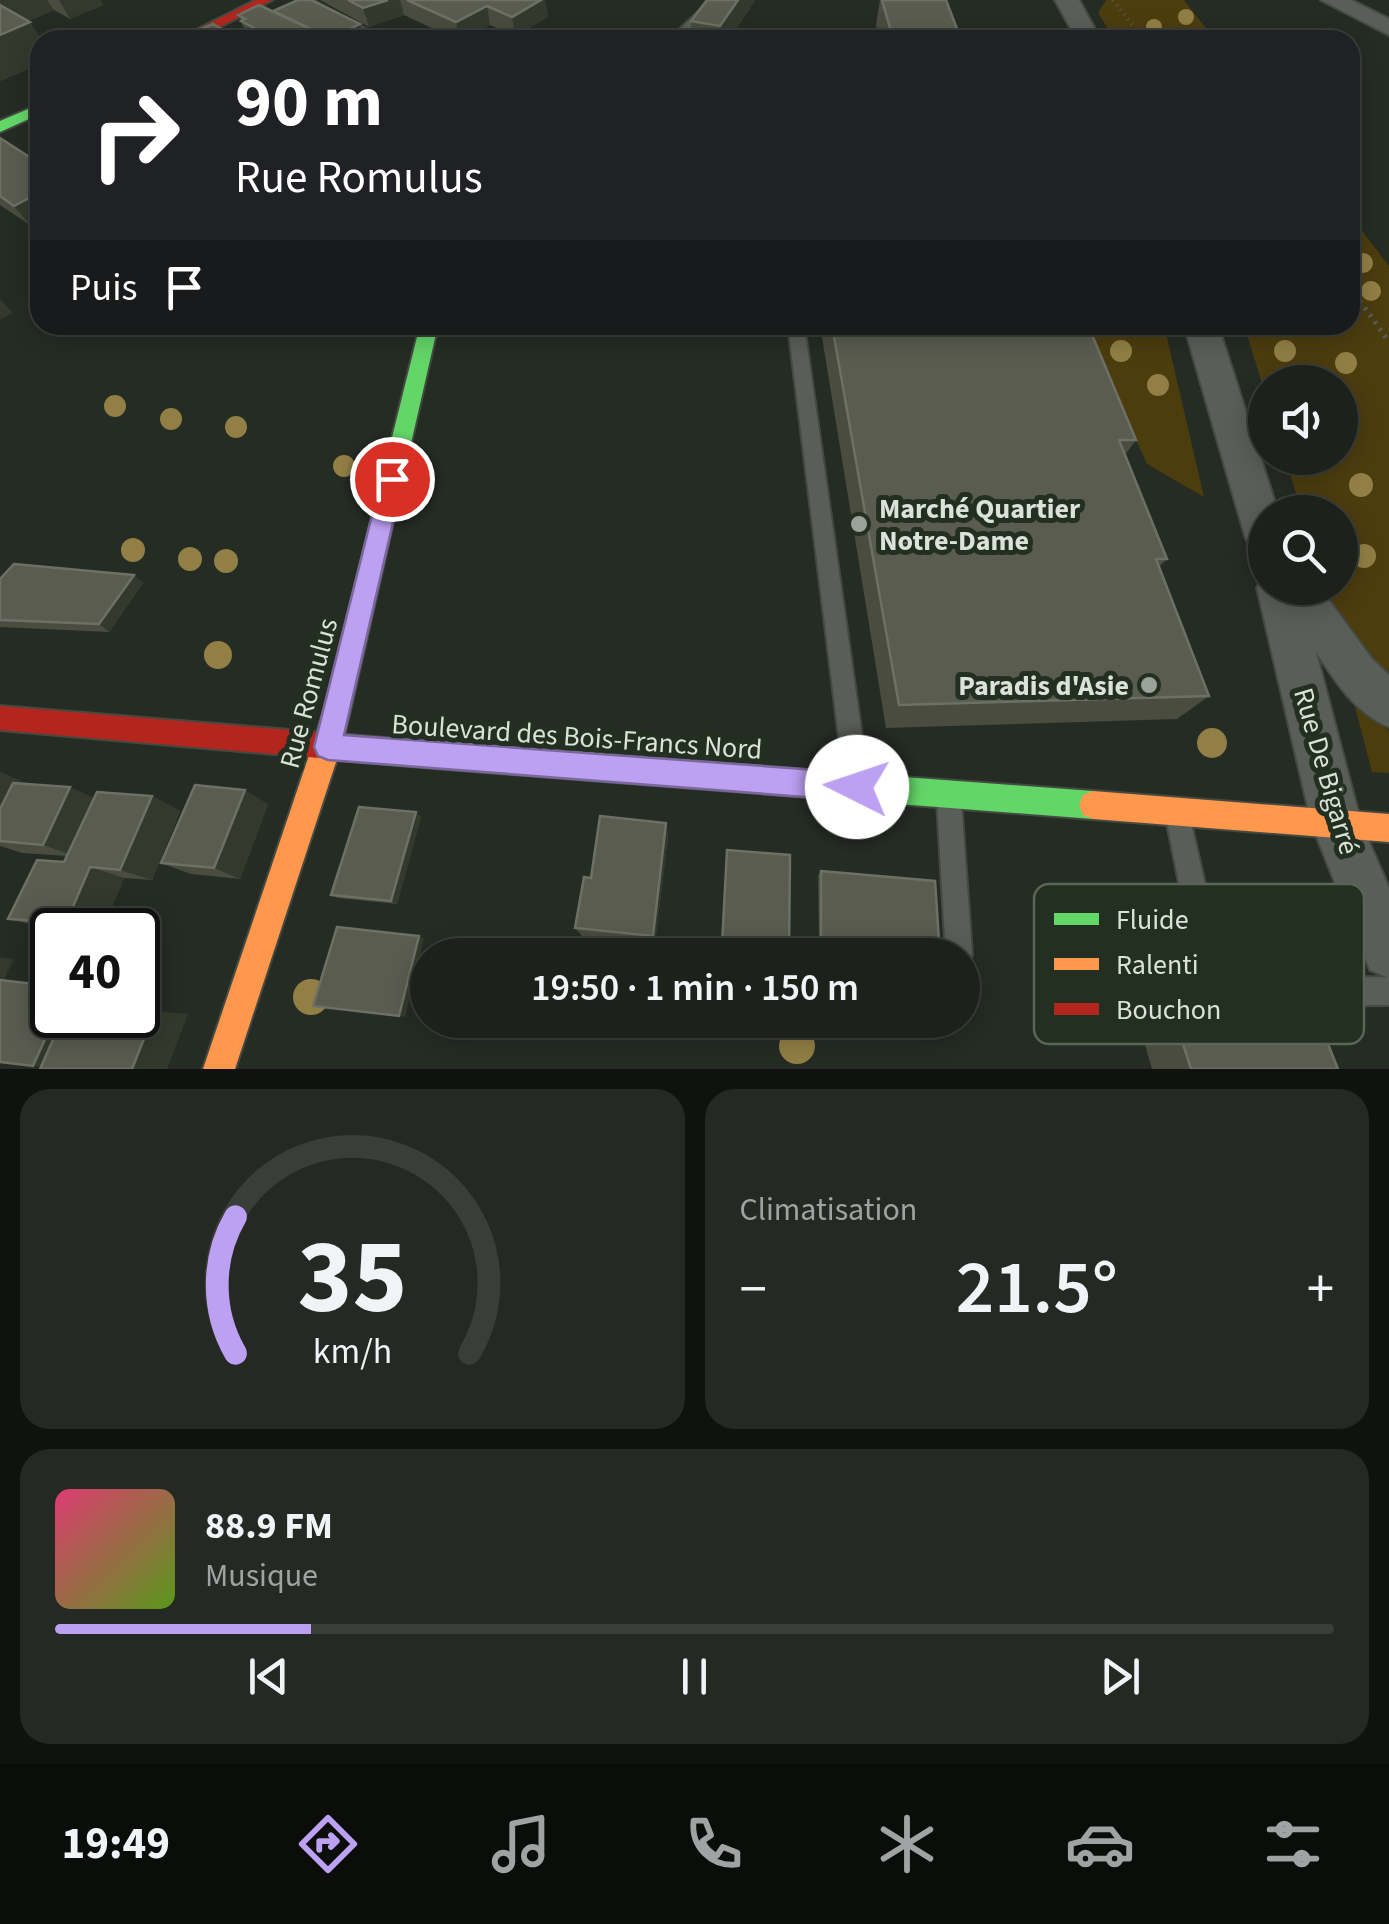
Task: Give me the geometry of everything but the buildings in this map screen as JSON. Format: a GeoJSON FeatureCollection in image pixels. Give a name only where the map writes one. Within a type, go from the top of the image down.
{"type":"FeatureCollection","features":[{"type":"Feature","properties":{"kind":"street"},"geometry":{"type":"LineString","coordinates":[[204,30],[266,0]]}},
{"type":"Feature","properties":{"kind":"street"},"geometry":{"type":"LineString","coordinates":[[1066,0],[1083,30]]}},
{"type":"Feature","properties":{"kind":"street"},"geometry":{"type":"LineString","coordinates":[[1333,0],[1389,28]]}},
{"type":"Feature","properties":{"kind":"street","name":"Rue Romulus"},"geometry":{"type":"LineString","coordinates":[[219,1069],[328,747],[427,335]]}},
{"type":"Feature","properties":{"kind":"street"},"geometry":{"type":"LineString","coordinates":[[1200,335],[1252,495]]}},
{"type":"Feature","properties":{"kind":"street","name":"Rue De Bigarré"},"geometry":{"type":"LineString","coordinates":[[1282,605],[1337,825],[1361,884]]}},
{"type":"Feature","properties":{"kind":"street","name":"Rue De Bigarré"},"geometry":{"type":"LineString","coordinates":[[1308,605],[1356,674],[1389,705]]}},
{"type":"Feature","properties":{"kind":"street","name":"Boulevard des Bois-Francs Nord"},"geometry":{"type":"LineString","coordinates":[[0,718],[328,747],[1389,828]]}},
{"type":"Feature","properties":{"kind":"street","name":"Rue De Bigarré"},"geometry":{"type":"LineString","coordinates":[[1364,890],[1389,951]]}},
{"type":"Feature","properties":{"kind":"lane"},"geometry":{"type":"LineString","coordinates":[[303,0],[361,30]]}},
{"type":"Feature","properties":{"kind":"lane"},"geometry":{"type":"LineString","coordinates":[[685,30],[718,0]]}},
{"type":"Feature","properties":{"kind":"lane"},"geometry":{"type":"LineString","coordinates":[[797,335],[857,787]]}},
{"type":"Feature","properties":{"kind":"lane"},"geometry":{"type":"LineString","coordinates":[[949,794],[958,938]]}},
{"type":"Feature","properties":{"kind":"lane"},"geometry":{"type":"LineString","coordinates":[[1177,812],[1191,884]]}},
{"type":"Feature","properties":{"kind":"lane"},"geometry":{"type":"LineString","coordinates":[[1364,990],[1389,990]]}},
{"type":"Feature","properties":{"kind":"path"},"geometry":{"type":"LineString","coordinates":[[1113,0],[1136,30]]}},
{"type":"Feature","properties":{"kind":"path"},"geometry":{"type":"LineString","coordinates":[[1360,301],[1389,342]]}},
{"type":"Feature","properties":{"kind":"shaded area"},"geometry":{"type":"Polygon","coordinates":[[[1106,0],[1184,0],[1207,30],[1109,30],[1098,13],[1106,0]]]}},
{"type":"Feature","properties":{"kind":"shaded area"},"geometry":{"type":"Polygon","coordinates":[[[1360,228],[1389,266],[1389,682],[1334,605],[1358,605],[1358,495],[1297,495],[1290,475],[1358,475],[1358,365],[1256,365],[1247,335],[1360,335],[1360,228]]]}},
{"type":"Feature","properties":{"kind":"shaded area"},"geometry":{"type":"Polygon","coordinates":[[[1089,335],[1166,335],[1204,497],[1147,464],[1089,335]]]}},
{"type":"Feature","properties":{"kind":"shaded area"},"geometry":{"type":"Polygon","coordinates":[[[1352,695],[1389,731],[1389,773],[1372,772],[1352,695]]]}},
{"type":"Feature","properties":{"kind":"traffic: fast"},"geometry":{"type":"LineString","coordinates":[[0,127],[30,113]]}},
{"type":"Feature","properties":{"kind":"traffic: fast"},"geometry":{"type":"LineString","coordinates":[[337,711],[427,335]]}},
{"type":"Feature","properties":{"kind":"traffic: fast"},"geometry":{"type":"LineString","coordinates":[[433,755],[1093,805]]}},
{"type":"Feature","properties":{"kind":"traffic: slow"},"geometry":{"type":"LineString","coordinates":[[219,1069],[337,711]]}},
{"type":"Feature","properties":{"kind":"traffic: slow"},"geometry":{"type":"LineString","coordinates":[[1093,805],[1389,828]]}},
{"type":"Feature","properties":{"kind":"traffic: jam"},"geometry":{"type":"LineString","coordinates":[[204,30],[266,0]]}},
{"type":"Feature","properties":{"kind":"traffic: jam"},"geometry":{"type":"LineString","coordinates":[[0,718],[433,755]]}},
{"type":"Feature","properties":{"kind":"place","name":"Marché Quartier Notre-Dame"},"geometry":{"type":"Point","coordinates":[859,524]}},
{"type":"Feature","properties":{"kind":"place","name":"Paradis d'Asie"},"geometry":{"type":"Point","coordinates":[1149,685]}},
{"type":"Feature","properties":{"kind":"route"},"geometry":{"type":"LineString","coordinates":[[392,479],[328,747],[857,787]]}}]}
